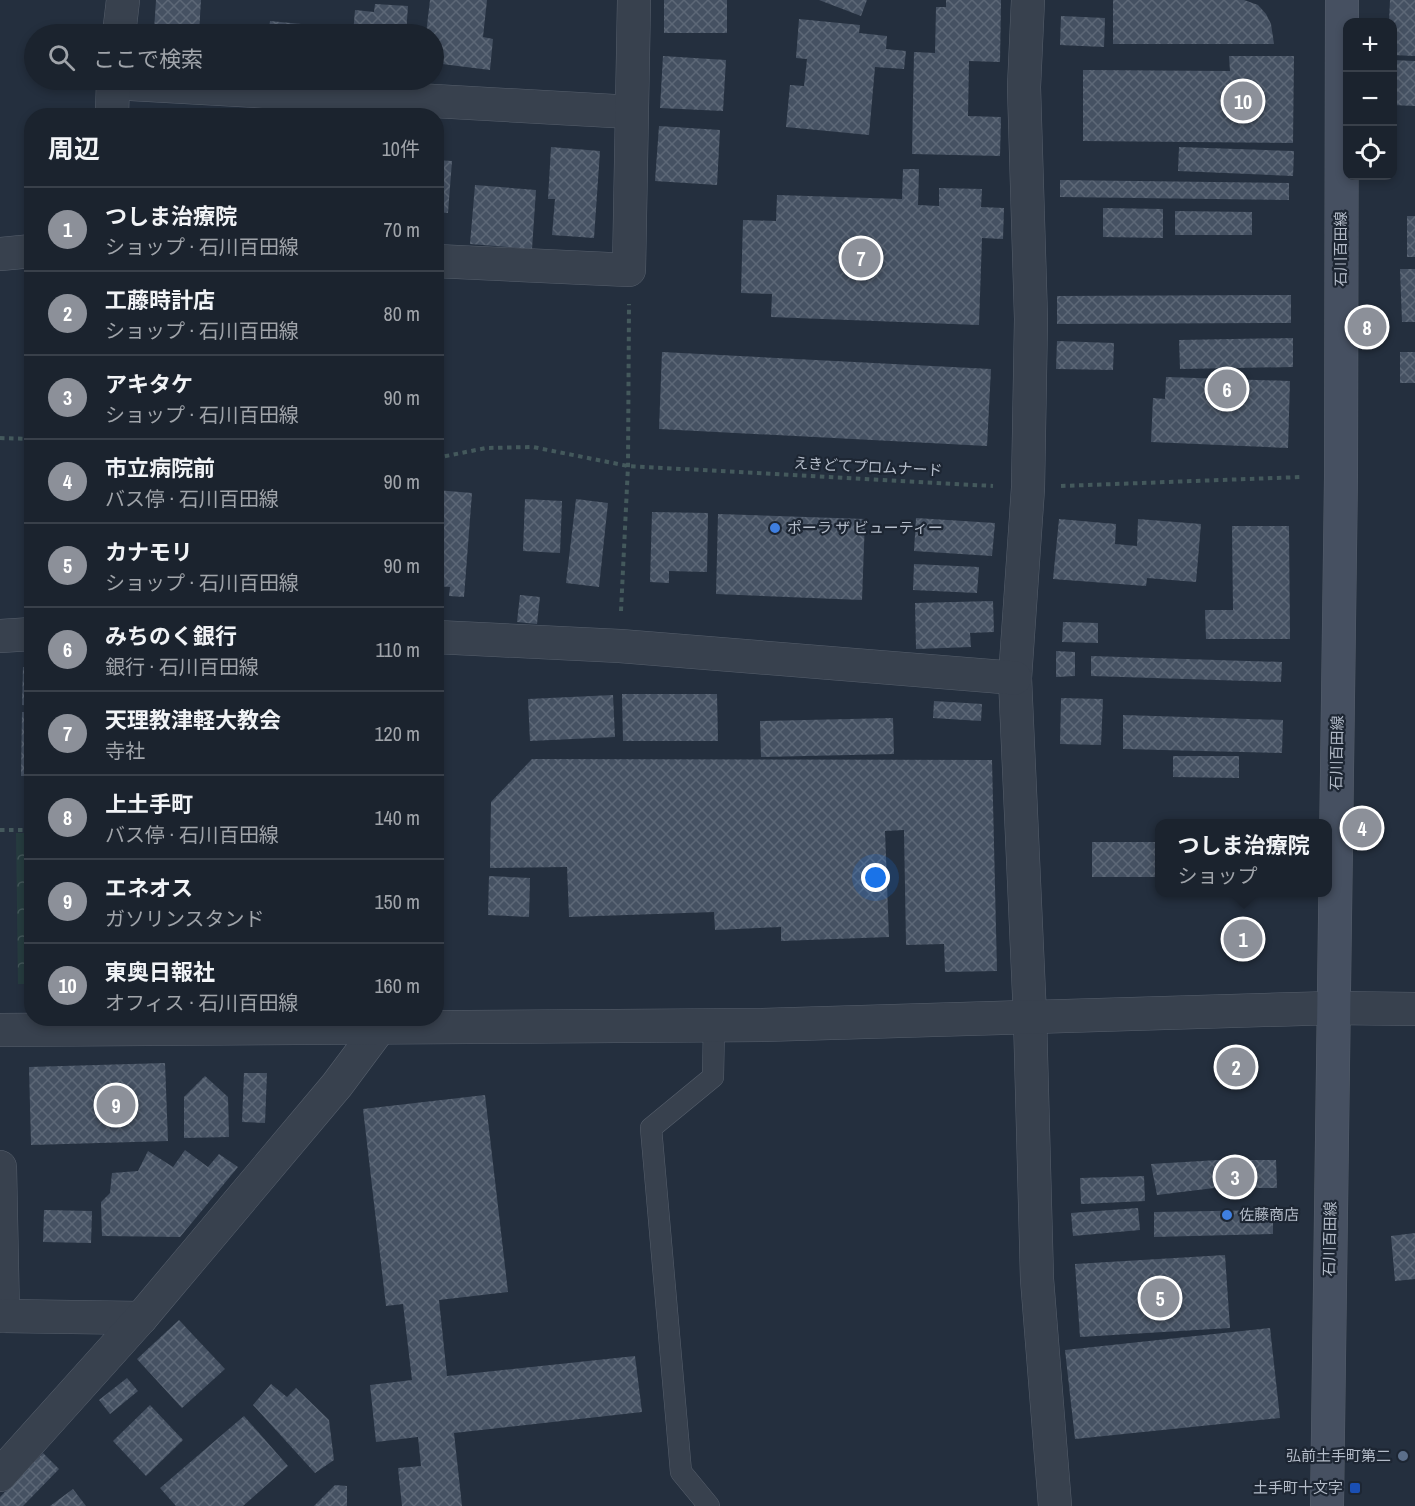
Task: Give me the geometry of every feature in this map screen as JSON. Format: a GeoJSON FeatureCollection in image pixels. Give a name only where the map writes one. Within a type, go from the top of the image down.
{"type":"FeatureCollection","features":[{"type":"Feature","properties":{"kind":"main road","name":"石川百田線"},"geometry":{"type":"LineString","coordinates":[[1327,1506],[1341,477],[1342,0]]}},
{"type":"Feature","properties":{"kind":"street"},"geometry":{"type":"LineString","coordinates":[[120,24],[123,0]]}},
{"type":"Feature","properties":{"kind":"street"},"geometry":{"type":"LineString","coordinates":[[444,261],[629,270],[634,0]]}},
{"type":"Feature","properties":{"kind":"street"},"geometry":{"type":"LineString","coordinates":[[1028,0],[1024,87],[1030,318],[1028,488],[1015,678],[1030,1017],[1037,1279],[1055,1506]]}},
{"type":"Feature","properties":{"kind":"street"},"geometry":{"type":"LineString","coordinates":[[111,108],[112,90]]}},
{"type":"Feature","properties":{"kind":"street"},"geometry":{"type":"LineString","coordinates":[[263,90],[631,112]]}},
{"type":"Feature","properties":{"kind":"street"},"geometry":{"type":"LineString","coordinates":[[0,254],[24,252]]}},
{"type":"Feature","properties":{"kind":"street"},"geometry":{"type":"LineString","coordinates":[[0,636],[24,634]]}},
{"type":"Feature","properties":{"kind":"street"},"geometry":{"type":"LineString","coordinates":[[444,637],[620,646],[1015,678]]}},
{"type":"Feature","properties":{"kind":"street"},"geometry":{"type":"LineString","coordinates":[[444,1026],[714,1025],[1333,1008],[1415,1009]]}},
{"type":"Feature","properties":{"kind":"street"},"geometry":{"type":"LineString","coordinates":[[0,1030],[210,1026]]}},
{"type":"Feature","properties":{"kind":"street"},"geometry":{"type":"LineString","coordinates":[[0,1475],[141,1318],[338,1085],[381,1026]]}},
{"type":"Feature","properties":{"kind":"street"},"geometry":{"type":"LineString","coordinates":[[0,1167],[1,1316],[141,1318]]}},
{"type":"Feature","properties":{"kind":"lane"},"geometry":{"type":"LineString","coordinates":[[709,1506],[681,1472],[651,1128],[713,1077],[714,1025]]}},
{"type":"Feature","properties":{"kind":"path"},"geometry":{"type":"LineString","coordinates":[[620,646],[628,466],[629,270]]}},
{"type":"Feature","properties":{"kind":"path"},"geometry":{"type":"LineString","coordinates":[[0,438],[24,439]]}},
{"type":"Feature","properties":{"kind":"path","name":"えきどてプロムナード"},"geometry":{"type":"LineString","coordinates":[[444,456],[486,448],[533,447],[628,466],[1028,488],[1301,477]]}},
{"type":"Feature","properties":{"kind":"path"},"geometry":{"type":"LineString","coordinates":[[0,830],[24,830]]}},
{"type":"Feature","properties":{"kind":"green space"},"geometry":{"type":"Polygon","coordinates":[[[16,833],[24,833],[24,984],[18,984],[16,833]]]}},
{"type":"Feature","properties":{"kind":"building"},"geometry":{"type":"Polygon","coordinates":[[[156,0],[201,0],[200,24],[154,24],[156,0]]]}},
{"type":"Feature","properties":{"kind":"building"},"geometry":{"type":"Polygon","coordinates":[[[430,0],[487,0],[483,37],[493,39],[490,70],[444,64],[444,24],[427,24],[430,0]]]}},
{"type":"Feature","properties":{"kind":"building"},"geometry":{"type":"Polygon","coordinates":[[[664,0],[727,0],[727,33],[664,33],[664,0]]]}},
{"type":"Feature","properties":{"kind":"building"},"geometry":{"type":"Polygon","coordinates":[[[819,0],[867,0],[861,16],[819,0]]]}},
{"type":"Feature","properties":{"kind":"building"},"geometry":{"type":"Polygon","coordinates":[[[946,0],[1001,0],[1000,62],[969,61],[968,116],[1001,117],[1000,156],[912,154],[914,52],[935,53],[936,7],[946,7],[946,0]]]}},
{"type":"Feature","properties":{"kind":"building"},"geometry":{"type":"Polygon","coordinates":[[[1113,0],[1244,0],[1258,5],[1266,14],[1271,24],[1274,44],[1113,44],[1113,0]]]}},
{"type":"Feature","properties":{"kind":"building"},"geometry":{"type":"Polygon","coordinates":[[[1390,0],[1415,0],[1415,56],[1397,55],[1397,18],[1389,18],[1390,0]]]}},
{"type":"Feature","properties":{"kind":"building"},"geometry":{"type":"Polygon","coordinates":[[[375,4],[408,6],[407,24],[354,24],[355,10],[374,12],[375,4]]]}},
{"type":"Feature","properties":{"kind":"building"},"geometry":{"type":"Polygon","coordinates":[[[1061,16],[1105,18],[1104,47],[1060,45],[1061,16]]]}},
{"type":"Feature","properties":{"kind":"building"},"geometry":{"type":"Polygon","coordinates":[[[799,19],[860,25],[859,33],[887,36],[886,49],[906,51],[904,69],[875,67],[869,135],[786,127],[790,85],[804,86],[807,59],[796,58],[799,19]]]}},
{"type":"Feature","properties":{"kind":"building"},"geometry":{"type":"Polygon","coordinates":[[[270,21],[301,24],[270,24],[270,21]]]}},
{"type":"Feature","properties":{"kind":"building"},"geometry":{"type":"Polygon","coordinates":[[[663,56],[726,60],[723,111],[660,108],[663,56]]]}},
{"type":"Feature","properties":{"kind":"building"},"geometry":{"type":"Polygon","coordinates":[[[1229,56],[1294,56],[1293,143],[1083,141],[1083,70],[1230,71],[1229,56]]]}},
{"type":"Feature","properties":{"kind":"building"},"geometry":{"type":"Polygon","coordinates":[[[1397,60],[1415,61],[1415,106],[1397,105],[1397,60]]]}},
{"type":"Feature","properties":{"kind":"building"},"geometry":{"type":"Polygon","coordinates":[[[659,126],[720,130],[717,185],[655,181],[659,126]]]}},
{"type":"Feature","properties":{"kind":"building"},"geometry":{"type":"Polygon","coordinates":[[[551,147],[600,151],[594,238],[552,235],[555,199],[548,199],[551,147]]]}},
{"type":"Feature","properties":{"kind":"building"},"geometry":{"type":"Polygon","coordinates":[[[1179,147],[1294,151],[1293,176],[1178,171],[1179,147]]]}},
{"type":"Feature","properties":{"kind":"building"},"geometry":{"type":"Polygon","coordinates":[[[444,160],[452,161],[448,213],[444,213],[444,160]]]}},
{"type":"Feature","properties":{"kind":"building"},"geometry":{"type":"Polygon","coordinates":[[[903,169],[919,169],[918,205],[939,206],[939,188],[982,189],[981,207],[1004,208],[1003,239],[982,238],[979,325],[771,317],[772,294],[741,293],[743,220],[776,221],[777,195],[902,199],[903,169]]]}},
{"type":"Feature","properties":{"kind":"building"},"geometry":{"type":"Polygon","coordinates":[[[1060,180],[1289,183],[1289,200],[1060,197],[1060,180]]]}},
{"type":"Feature","properties":{"kind":"building"},"geometry":{"type":"Polygon","coordinates":[[[475,185],[536,190],[532,249],[470,244],[475,185]]]}},
{"type":"Feature","properties":{"kind":"building"},"geometry":{"type":"Polygon","coordinates":[[[1103,208],[1163,209],[1163,238],[1103,237],[1103,208]]]}},
{"type":"Feature","properties":{"kind":"building"},"geometry":{"type":"Polygon","coordinates":[[[1175,211],[1252,212],[1252,235],[1175,235],[1175,211]]]}},
{"type":"Feature","properties":{"kind":"building"},"geometry":{"type":"Polygon","coordinates":[[[1407,216],[1415,216],[1415,257],[1407,257],[1407,216]]]}},
{"type":"Feature","properties":{"kind":"building"},"geometry":{"type":"Polygon","coordinates":[[[1400,269],[1415,269],[1415,322],[1402,322],[1400,269]]]}},
{"type":"Feature","properties":{"kind":"building"},"geometry":{"type":"Polygon","coordinates":[[[1291,295],[1291,323],[1057,324],[1057,296],[1291,295]]]}},
{"type":"Feature","properties":{"kind":"building"},"geometry":{"type":"Polygon","coordinates":[[[1293,338],[1293,367],[1180,369],[1179,340],[1293,338]]]}},
{"type":"Feature","properties":{"kind":"building"},"geometry":{"type":"Polygon","coordinates":[[[1057,341],[1114,343],[1113,370],[1056,369],[1057,341]]]}},
{"type":"Feature","properties":{"kind":"building"},"geometry":{"type":"Polygon","coordinates":[[[662,352],[991,369],[987,446],[659,429],[662,352]]]}},
{"type":"Feature","properties":{"kind":"building"},"geometry":{"type":"Polygon","coordinates":[[[1400,352],[1415,352],[1415,383],[1400,383],[1400,352]]]}},
{"type":"Feature","properties":{"kind":"building"},"geometry":{"type":"Polygon","coordinates":[[[1166,377],[1290,381],[1288,448],[1151,442],[1153,398],[1165,399],[1166,377]]]}},
{"type":"Feature","properties":{"kind":"building"},"geometry":{"type":"Polygon","coordinates":[[[444,491],[472,493],[464,597],[449,596],[450,587],[444,587],[444,491]]]}},
{"type":"Feature","properties":{"kind":"building"},"geometry":{"type":"Polygon","coordinates":[[[525,499],[562,501],[560,553],[523,551],[525,499]]]}},
{"type":"Feature","properties":{"kind":"building"},"geometry":{"type":"Polygon","coordinates":[[[576,499],[608,503],[599,587],[566,583],[576,499]]]}},
{"type":"Feature","properties":{"kind":"building"},"geometry":{"type":"Polygon","coordinates":[[[652,512],[708,513],[707,572],[669,571],[669,583],[650,582],[652,512]]]}},
{"type":"Feature","properties":{"kind":"building"},"geometry":{"type":"Polygon","coordinates":[[[718,514],[865,519],[862,600],[716,594],[718,514]]]}},
{"type":"Feature","properties":{"kind":"building"},"geometry":{"type":"Polygon","coordinates":[[[916,518],[995,523],[992,556],[914,551],[916,518]]]}},
{"type":"Feature","properties":{"kind":"building"},"geometry":{"type":"Polygon","coordinates":[[[1059,519],[1116,524],[1115,544],[1137,546],[1138,519],[1201,524],[1196,582],[1147,578],[1146,586],[1053,579],[1059,519]]]}},
{"type":"Feature","properties":{"kind":"building"},"geometry":{"type":"Polygon","coordinates":[[[1232,526],[1289,526],[1290,639],[1206,639],[1205,610],[1233,610],[1232,526]]]}},
{"type":"Feature","properties":{"kind":"building"},"geometry":{"type":"Polygon","coordinates":[[[914,564],[979,567],[977,593],[913,590],[914,564]]]}},
{"type":"Feature","properties":{"kind":"building"},"geometry":{"type":"Polygon","coordinates":[[[520,595],[540,597],[537,624],[517,622],[520,595]]]}},
{"type":"Feature","properties":{"kind":"building"},"geometry":{"type":"Polygon","coordinates":[[[993,601],[994,632],[970,633],[971,647],[916,649],[915,603],[993,601]]]}},
{"type":"Feature","properties":{"kind":"building"},"geometry":{"type":"Polygon","coordinates":[[[1063,622],[1098,623],[1098,643],[1062,642],[1063,622]]]}},
{"type":"Feature","properties":{"kind":"building"},"geometry":{"type":"Polygon","coordinates":[[[1056,651],[1075,652],[1075,676],[1056,677],[1056,651]]]}},
{"type":"Feature","properties":{"kind":"building"},"geometry":{"type":"Polygon","coordinates":[[[1091,656],[1282,662],[1281,682],[1091,676],[1091,656]]]}},
{"type":"Feature","properties":{"kind":"building"},"geometry":{"type":"Polygon","coordinates":[[[23,667],[24,667],[24,705],[22,705],[23,667]]]}},
{"type":"Feature","properties":{"kind":"building"},"geometry":{"type":"Polygon","coordinates":[[[622,694],[717,694],[718,741],[623,741],[622,694]]]}},
{"type":"Feature","properties":{"kind":"building"},"geometry":{"type":"Polygon","coordinates":[[[613,695],[615,737],[530,741],[528,699],[613,695]]]}},
{"type":"Feature","properties":{"kind":"building"},"geometry":{"type":"Polygon","coordinates":[[[1061,698],[1103,699],[1101,745],[1060,744],[1061,698]]]}},
{"type":"Feature","properties":{"kind":"building"},"geometry":{"type":"Polygon","coordinates":[[[934,701],[982,704],[981,721],[933,718],[934,701]]]}},
{"type":"Feature","properties":{"kind":"building"},"geometry":{"type":"Polygon","coordinates":[[[22,712],[24,712],[24,776],[21,776],[22,712]]]}},
{"type":"Feature","properties":{"kind":"building"},"geometry":{"type":"Polygon","coordinates":[[[1123,715],[1283,720],[1282,753],[1123,749],[1123,715]]]}},
{"type":"Feature","properties":{"kind":"building"},"geometry":{"type":"Polygon","coordinates":[[[893,718],[894,754],[761,757],[760,721],[893,718]]]}},
{"type":"Feature","properties":{"kind":"building"},"geometry":{"type":"Polygon","coordinates":[[[1173,756],[1239,756],[1239,778],[1173,777],[1173,756]]]}},
{"type":"Feature","properties":{"kind":"building"},"geometry":{"type":"Polygon","coordinates":[[[532,759],[992,760],[997,971],[945,972],[944,944],[906,945],[904,830],[885,831],[889,937],[781,941],[781,927],[715,930],[714,912],[569,917],[567,867],[490,868],[491,802],[532,759]]]}},
{"type":"Feature","properties":{"kind":"building"},"geometry":{"type":"Polygon","coordinates":[[[1092,842],[1155,842],[1155,877],[1092,877],[1092,842]]]}},
{"type":"Feature","properties":{"kind":"building"},"geometry":{"type":"Polygon","coordinates":[[[489,876],[530,878],[529,917],[488,915],[489,876]]]}},
{"type":"Feature","properties":{"kind":"building"},"geometry":{"type":"Polygon","coordinates":[[[165,1063],[168,1141],[31,1145],[29,1067],[165,1063]]]}},
{"type":"Feature","properties":{"kind":"building"},"geometry":{"type":"Polygon","coordinates":[[[244,1073],[267,1073],[265,1123],[242,1122],[244,1073]]]}},
{"type":"Feature","properties":{"kind":"building"},"geometry":{"type":"Polygon","coordinates":[[[205,1076],[228,1097],[229,1137],[184,1138],[184,1097],[205,1076]]]}},
{"type":"Feature","properties":{"kind":"building"},"geometry":{"type":"Polygon","coordinates":[[[485,1095],[508,1292],[439,1300],[447,1376],[635,1356],[642,1412],[454,1433],[462,1506],[402,1506],[398,1468],[421,1466],[418,1437],[376,1442],[370,1385],[412,1380],[403,1304],[386,1306],[363,1109],[485,1095]]]}},
{"type":"Feature","properties":{"kind":"building"},"geometry":{"type":"Polygon","coordinates":[[[185,1150],[208,1167],[219,1154],[238,1167],[180,1237],[102,1236],[101,1202],[110,1193],[112,1173],[138,1171],[148,1151],[173,1167],[185,1150]]]}},
{"type":"Feature","properties":{"kind":"building"},"geometry":{"type":"Polygon","coordinates":[[[1218,1160],[1276,1160],[1277,1188],[1214,1188],[1157,1195],[1151,1164],[1218,1160]]]}},
{"type":"Feature","properties":{"kind":"building"},"geometry":{"type":"Polygon","coordinates":[[[1144,1176],[1145,1201],[1081,1204],[1080,1178],[1144,1176]]]}},
{"type":"Feature","properties":{"kind":"building"},"geometry":{"type":"Polygon","coordinates":[[[1138,1208],[1140,1230],[1073,1236],[1071,1213],[1138,1208]]]}},
{"type":"Feature","properties":{"kind":"building"},"geometry":{"type":"Polygon","coordinates":[[[44,1210],[92,1211],[91,1243],[43,1242],[44,1210]]]}},
{"type":"Feature","properties":{"kind":"building"},"geometry":{"type":"Polygon","coordinates":[[[1273,1210],[1273,1234],[1154,1237],[1154,1212],[1273,1210]]]}},
{"type":"Feature","properties":{"kind":"building"},"geometry":{"type":"Polygon","coordinates":[[[1415,1233],[1415,1279],[1395,1281],[1391,1236],[1415,1233]]]}},
{"type":"Feature","properties":{"kind":"building"},"geometry":{"type":"Polygon","coordinates":[[[1225,1255],[1230,1328],[1080,1337],[1075,1264],[1225,1255]]]}},
{"type":"Feature","properties":{"kind":"building"},"geometry":{"type":"Polygon","coordinates":[[[179,1320],[225,1369],[182,1408],[137,1359],[179,1320]]]}},
{"type":"Feature","properties":{"kind":"building"},"geometry":{"type":"Polygon","coordinates":[[[1270,1328],[1280,1418],[1075,1439],[1065,1350],[1270,1328]]]}},
{"type":"Feature","properties":{"kind":"building"},"geometry":{"type":"Polygon","coordinates":[[[127,1378],[138,1391],[110,1414],[99,1400],[127,1378]]]}},
{"type":"Feature","properties":{"kind":"building"},"geometry":{"type":"Polygon","coordinates":[[[271,1384],[287,1397],[296,1388],[329,1420],[334,1460],[315,1473],[253,1405],[271,1384]]]}},
{"type":"Feature","properties":{"kind":"building"},"geometry":{"type":"Polygon","coordinates":[[[150,1405],[183,1440],[146,1476],[113,1441],[150,1405]]]}},
{"type":"Feature","properties":{"kind":"building"},"geometry":{"type":"Polygon","coordinates":[[[244,1416],[288,1466],[243,1506],[176,1506],[160,1488],[244,1416]]]}},
{"type":"Feature","properties":{"kind":"building"},"geometry":{"type":"Polygon","coordinates":[[[43,1453],[59,1469],[23,1506],[0,1506],[0,1497],[43,1453]]]}},
{"type":"Feature","properties":{"kind":"building"},"geometry":{"type":"Polygon","coordinates":[[[335,1485],[347,1486],[347,1506],[314,1506],[335,1485]]]}},
{"type":"Feature","properties":{"kind":"building"},"geometry":{"type":"Polygon","coordinates":[[[73,1489],[86,1506],[50,1506],[73,1489]]]}},
{"type":"Feature","properties":{"kind":"place","name":"東奥日報社"},"geometry":{"type":"Point","coordinates":[1243,101]}},
{"type":"Feature","properties":{"kind":"place","name":"天理教津軽大教会"},"geometry":{"type":"Point","coordinates":[861,258]}},
{"type":"Feature","properties":{"kind":"place","name":"上土手町"},"geometry":{"type":"Point","coordinates":[1367,327]}},
{"type":"Feature","properties":{"kind":"place","name":"みちのく銀行"},"geometry":{"type":"Point","coordinates":[1227,389]}},
{"type":"Feature","properties":{"kind":"place","name":"ポーラ ザ ビューティー"},"geometry":{"type":"Point","coordinates":[775,528]}},
{"type":"Feature","properties":{"kind":"place","name":"市立病院前"},"geometry":{"type":"Point","coordinates":[1362,828]}},
{"type":"Feature","properties":{"kind":"place","name":"つしま治療院"},"geometry":{"type":"Point","coordinates":[1243,939]}},
{"type":"Feature","properties":{"kind":"place","name":"工藤時計店"},"geometry":{"type":"Point","coordinates":[1236,1067]}},
{"type":"Feature","properties":{"kind":"place","name":"エネオス"},"geometry":{"type":"Point","coordinates":[116,1105]}},
{"type":"Feature","properties":{"kind":"place","name":"アキタケ"},"geometry":{"type":"Point","coordinates":[1235,1177]}},
{"type":"Feature","properties":{"kind":"place","name":"佐藤商店"},"geometry":{"type":"Point","coordinates":[1227,1215]}},
{"type":"Feature","properties":{"kind":"place","name":"カナモリ"},"geometry":{"type":"Point","coordinates":[1160,1298]}},
{"type":"Feature","properties":{"kind":"place","name":"弘前土手町第二"},"geometry":{"type":"Point","coordinates":[1403,1456]}},
{"type":"Feature","properties":{"kind":"place","name":"土手町十文字"},"geometry":{"type":"Point","coordinates":[1355,1488]}}]}
